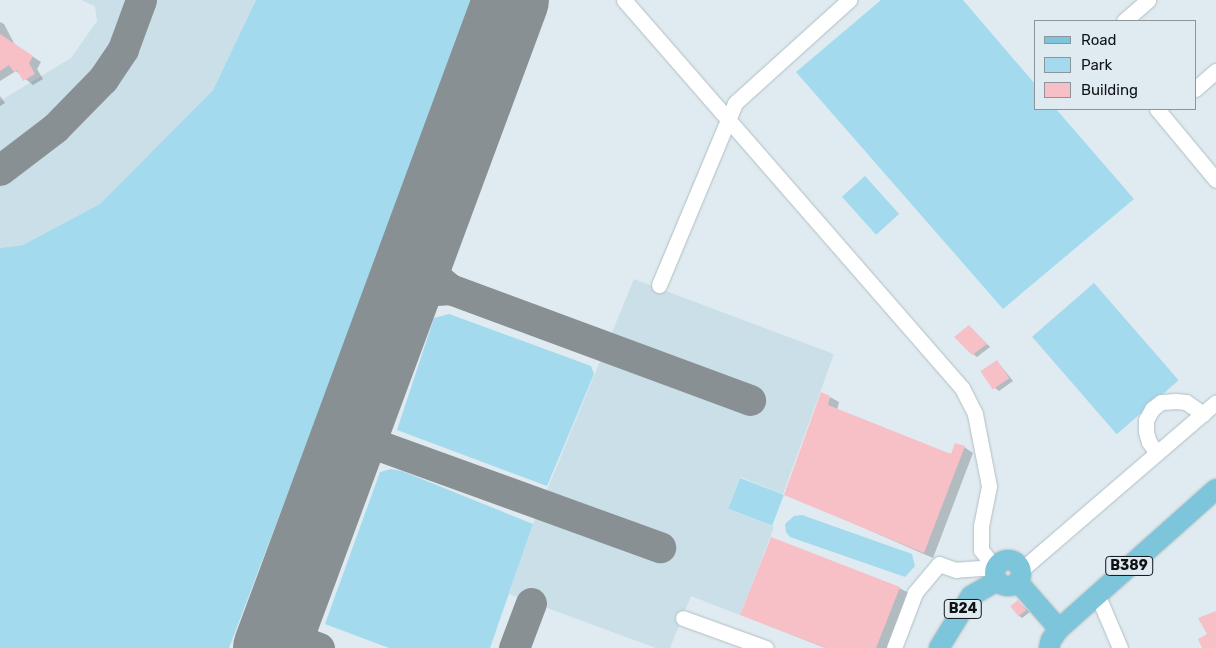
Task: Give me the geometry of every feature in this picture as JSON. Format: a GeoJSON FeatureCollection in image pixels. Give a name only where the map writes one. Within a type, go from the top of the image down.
{"type":"FeatureCollection","features":[{"type":"Feature","properties":{"kind":"main road","name":"B389"},"geometry":{"type":"LineString","coordinates":[[1049,648],[1051,640],[1059,629],[1216,490]]}},
{"type":"Feature","properties":{"kind":"main road","name":"B24"},"geometry":{"type":"LineString","coordinates":[[939,648],[971,596],[996,574],[1005,586],[1019,576]]}},
{"type":"Feature","properties":{"kind":"main road"},"geometry":{"type":"LineString","coordinates":[[1019,576],[1059,629]]}},
{"type":"Feature","properties":{"kind":"street"},"geometry":{"type":"LineString","coordinates":[[624,0],[962,388],[975,414],[989,486],[981,526],[982,550],[996,574]]}},
{"type":"Feature","properties":{"kind":"street"},"geometry":{"type":"LineString","coordinates":[[659,285],[735,103],[850,0]]}},
{"type":"Feature","properties":{"kind":"street"},"geometry":{"type":"LineString","coordinates":[[1125,20],[1148,0]]}},
{"type":"Feature","properties":{"kind":"street"},"geometry":{"type":"LineString","coordinates":[[1196,89],[1216,71]]}},
{"type":"Feature","properties":{"kind":"street"},"geometry":{"type":"LineString","coordinates":[[1164,111],[1216,180]]}},
{"type":"Feature","properties":{"kind":"street"},"geometry":{"type":"LineString","coordinates":[[1157,453],[1146,432],[1146,420],[1152,409],[1161,402],[1176,401],[1186,402],[1203,414]]}},
{"type":"Feature","properties":{"kind":"street"},"geometry":{"type":"LineString","coordinates":[[1019,576],[1216,402]]}},
{"type":"Feature","properties":{"kind":"street"},"geometry":{"type":"LineString","coordinates":[[894,648],[915,593],[939,564],[956,570],[996,574]]}},
{"type":"Feature","properties":{"kind":"street"},"geometry":{"type":"LineString","coordinates":[[1097,594],[1120,648]]}},
{"type":"Feature","properties":{"kind":"street"},"geometry":{"type":"LineString","coordinates":[[683,618],[766,648]]}},
{"type":"Feature","properties":{"kind":"shaded area"},"geometry":{"type":"Polygon","coordinates":[[[81,0],[256,0],[213,90],[100,204],[23,245],[0,248],[0,101],[71,58],[97,21],[95,6],[81,0]]]}},
{"type":"Feature","properties":{"kind":"shaded area"},"geometry":{"type":"Polygon","coordinates":[[[634,279],[834,354],[783,494],[740,477],[728,509],[774,527],[740,615],[691,596],[670,648],[656,648],[509,594],[533,524],[634,279]]]}},
{"type":"Feature","properties":{"kind":"green space"},"geometry":{"type":"Polygon","coordinates":[[[256,0],[475,0],[229,648],[0,648],[0,248],[23,245],[100,204],[213,90],[256,0]]]}},
{"type":"Feature","properties":{"kind":"green space"},"geometry":{"type":"Polygon","coordinates":[[[881,0],[963,0],[1034,83],[1034,110],[1057,110],[1134,199],[1003,309],[796,72],[881,0]]]}},
{"type":"Feature","properties":{"kind":"green space"},"geometry":{"type":"Polygon","coordinates":[[[865,176],[899,214],[876,235],[842,197],[865,176]]]}},
{"type":"Feature","properties":{"kind":"green space"},"geometry":{"type":"Polygon","coordinates":[[[1094,283],[1179,380],[1117,434],[1032,337],[1094,283]]]}},
{"type":"Feature","properties":{"kind":"green space"},"geometry":{"type":"Polygon","coordinates":[[[449,314],[591,366],[594,374],[547,486],[397,430],[434,318],[449,314]]]}},
{"type":"Feature","properties":{"kind":"green space"},"geometry":{"type":"Polygon","coordinates":[[[391,469],[402,471],[533,524],[490,648],[389,648],[325,624],[380,472],[391,469]]]}},
{"type":"Feature","properties":{"kind":"green space"},"geometry":{"type":"Polygon","coordinates":[[[740,478],[784,495],[772,526],[728,509],[740,478]]]}},
{"type":"Feature","properties":{"kind":"green space"},"geometry":{"type":"Polygon","coordinates":[[[802,515],[912,554],[915,566],[905,577],[790,537],[786,532],[785,524],[794,516],[802,515]]]}},
{"type":"Feature","properties":{"kind":"building"},"geometry":{"type":"Polygon","coordinates":[[[0,34],[33,56],[29,63],[35,74],[23,81],[17,70],[14,72],[9,65],[0,71],[0,34]]]}},
{"type":"Feature","properties":{"kind":"building"},"geometry":{"type":"Polygon","coordinates":[[[969,325],[987,344],[972,355],[954,337],[969,325]]]}},
{"type":"Feature","properties":{"kind":"building"},"geometry":{"type":"Polygon","coordinates":[[[997,360],[1009,378],[993,389],[980,371],[997,360]]]}},
{"type":"Feature","properties":{"kind":"building"},"geometry":{"type":"Polygon","coordinates":[[[821,392],[830,396],[828,405],[951,454],[955,443],[965,446],[924,553],[784,495],[821,392]]]}},
{"type":"Feature","properties":{"kind":"building"},"geometry":{"type":"Polygon","coordinates":[[[771,537],[900,587],[876,648],[826,648],[740,615],[771,537]]]}},
{"type":"Feature","properties":{"kind":"building"},"geometry":{"type":"Polygon","coordinates":[[[1018,600],[1026,610],[1018,616],[1010,606],[1018,600]]]}},
{"type":"Feature","properties":{"kind":"building"},"geometry":{"type":"Polygon","coordinates":[[[1216,611],[1216,648],[1202,648],[1198,639],[1207,634],[1198,618],[1216,611]]]}},
{"type":"Feature","properties":{"kind":"taxiway"},"geometry":{"type":"LineString","coordinates":[[0,170],[55,128],[103,79],[123,49],[141,0]]}},
{"type":"Feature","properties":{"kind":"taxiway"},"geometry":{"type":"LineString","coordinates":[[427,227],[426,252],[430,267],[438,279],[450,289]]}},
{"type":"Feature","properties":{"kind":"taxiway"},"geometry":{"type":"LineString","coordinates":[[394,318],[408,299],[423,291],[450,289],[750,400]]}},
{"type":"Feature","properties":{"kind":"taxiway"},"geometry":{"type":"LineString","coordinates":[[350,435],[660,547]]}},
{"type":"Feature","properties":{"kind":"taxiway"},"geometry":{"type":"LineString","coordinates":[[514,648],[531,603]]}},
{"type":"Feature","properties":{"kind":"taxiway"},"geometry":{"type":"LineString","coordinates":[[277,632],[319,648]]}},
{"type":"Feature","properties":{"kind":"runway"},"geometry":{"type":"LineString","coordinates":[[271,648],[511,0]]}}]}
